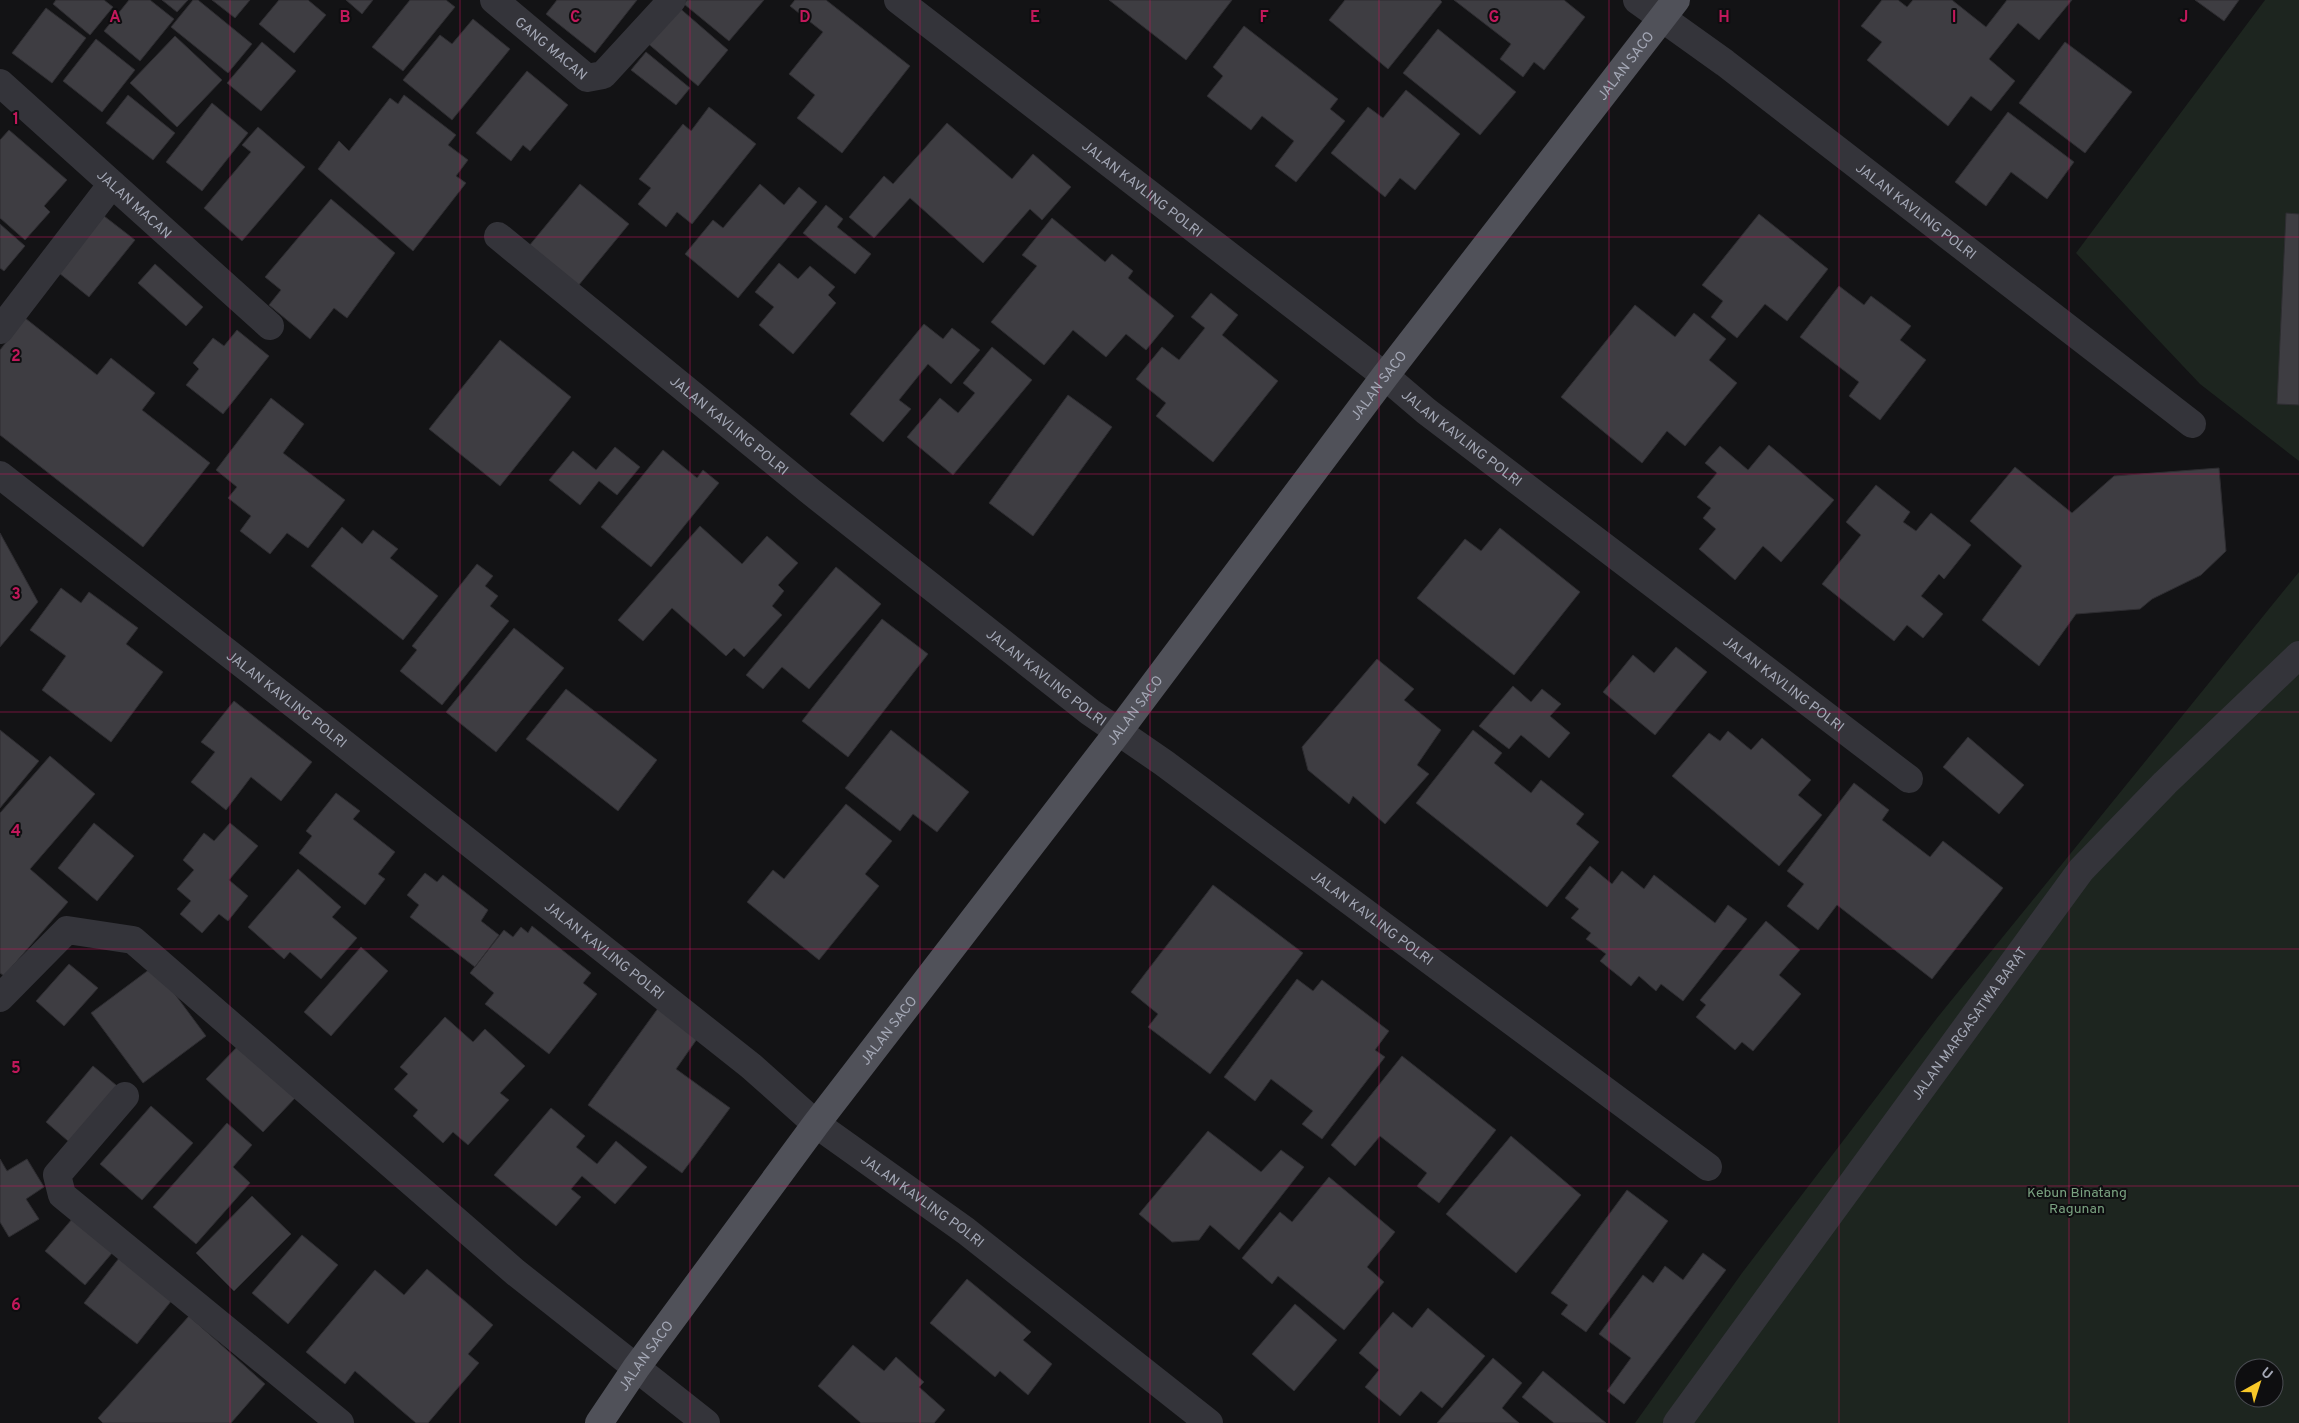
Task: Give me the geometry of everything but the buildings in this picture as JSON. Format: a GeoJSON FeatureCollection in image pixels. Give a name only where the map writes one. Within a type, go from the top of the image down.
{"type":"FeatureCollection","features":[{"type":"Feature","properties":{"kind":"main road","name":"JALAN SACO"},"geometry":{"type":"LineString","coordinates":[[599,1423],[636,1368],[816,1124],[1118,732],[1385,376],[1669,9]]}},
{"type":"Feature","properties":{"kind":"street","name":"GANG MACAN"},"geometry":{"type":"LineString","coordinates":[[494,0],[587,78],[603,75],[672,0]]}},
{"type":"Feature","properties":{"kind":"street","name":"JALAN KAVLING POLRI"},"geometry":{"type":"LineString","coordinates":[[898,0],[1385,376],[1442,423],[1909,779]]}},
{"type":"Feature","properties":{"kind":"street","name":"JALAN KAVLING POLRI"},"geometry":{"type":"LineString","coordinates":[[1637,0],[1669,9],[1725,63],[2192,424]]}},
{"type":"Feature","properties":{"kind":"street","name":"JALAN MACAN"},"geometry":{"type":"LineString","coordinates":[[0,83],[270,326]]}},
{"type":"Feature","properties":{"kind":"street"},"geometry":{"type":"LineString","coordinates":[[0,330],[112,184]]}},
{"type":"Feature","properties":{"kind":"street","name":"JALAN KAVLING POLRI"},"geometry":{"type":"LineString","coordinates":[[498,236],[810,491],[1118,732],[1164,763],[1708,1167]]}},
{"type":"Feature","properties":{"kind":"street","name":"JALAN KAVLING POLRI"},"geometry":{"type":"LineString","coordinates":[[0,475],[328,731],[720,1042],[816,1124],[966,1231],[1209,1423]]}},
{"type":"Feature","properties":{"kind":"street","name":"JALAN MARGASATWA BARAT"},"geometry":{"type":"LineString","coordinates":[[1677,1423],[2081,870],[2165,782],[2299,656]]}},
{"type":"Feature","properties":{"kind":"street"},"geometry":{"type":"LineString","coordinates":[[0,998],[67,930],[133,940],[515,1272],[706,1423]]}},
{"type":"Feature","properties":{"kind":"street"},"geometry":{"type":"LineString","coordinates":[[125,1096],[57,1175],[62,1195],[340,1423]]}},
{"type":"Feature","properties":{"kind":"green space"},"geometry":{"type":"Polygon","coordinates":[[[2265,0],[2299,0],[2299,461],[2200,384],[2076,253],[2265,0]]]}},
{"type":"Feature","properties":{"kind":"green space","name":"Kebun Binatang Ragunan"},"geometry":{"type":"Polygon","coordinates":[[[2299,572],[2299,1423],[1635,1423],[1742,1273],[1937,1018],[2299,572]]]}}]}
